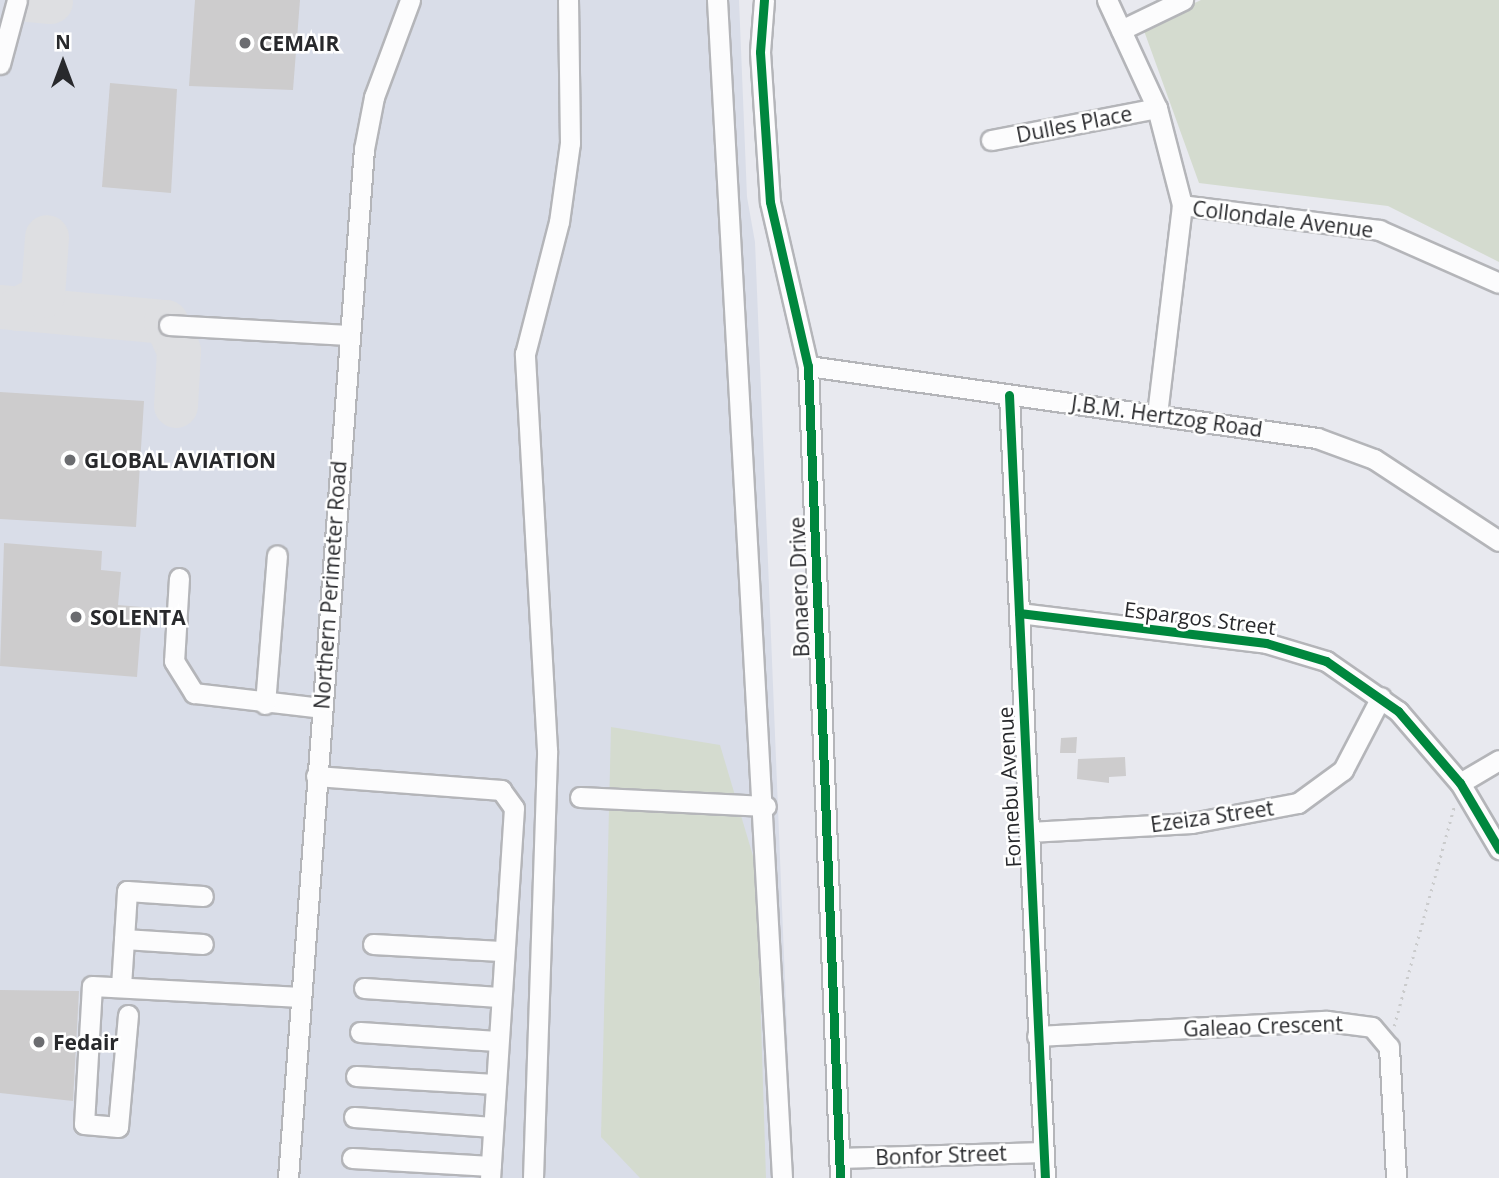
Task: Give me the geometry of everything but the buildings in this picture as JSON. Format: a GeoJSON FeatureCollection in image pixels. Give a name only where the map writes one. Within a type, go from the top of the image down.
{"type":"FeatureCollection","features":[{"type":"Feature","properties":{"kind":"street"},"geometry":{"type":"LineString","coordinates":[[0,64],[17,0]]}},
{"type":"Feature","properties":{"kind":"street","name":"Northern Perimeter Road"},"geometry":{"type":"LineString","coordinates":[[288,1178],[348,335],[368,122],[410,0]]}},
{"type":"Feature","properties":{"kind":"street"},"geometry":{"type":"LineString","coordinates":[[533,1178],[547,750],[525,354],[559,222],[569,143],[569,0]]}},
{"type":"Feature","properties":{"kind":"street"},"geometry":{"type":"LineString","coordinates":[[717,0],[766,806],[782,1178]]}},
{"type":"Feature","properties":{"kind":"street","name":"Bonaero Drive"},"geometry":{"type":"LineString","coordinates":[[764,0],[760,52],[771,202],[808,366],[840,1178]]}},
{"type":"Feature","properties":{"kind":"street"},"geometry":{"type":"LineString","coordinates":[[1107,0],[1157,108],[1182,205],[1157,414]]}},
{"type":"Feature","properties":{"kind":"street"},"geometry":{"type":"LineString","coordinates":[[1121,30],[1183,0]]}},
{"type":"Feature","properties":{"kind":"street","name":"Dulles Place"},"geometry":{"type":"LineString","coordinates":[[991,140],[1157,108]]}},
{"type":"Feature","properties":{"kind":"street","name":"Collondale Avenue"},"geometry":{"type":"LineString","coordinates":[[1182,205],[1379,230],[1499,283]]}},
{"type":"Feature","properties":{"kind":"street"},"geometry":{"type":"LineString","coordinates":[[169,325],[348,335]]}},
{"type":"Feature","properties":{"kind":"street","name":"J.B.M. Hertzog Road"},"geometry":{"type":"LineString","coordinates":[[808,366],[1157,414],[1348,447],[1499,541]]}},
{"type":"Feature","properties":{"kind":"street","name":"Fornebu Avenue"},"geometry":{"type":"LineString","coordinates":[[1009,395],[1045,1178]]}},
{"type":"Feature","properties":{"kind":"street"},"geometry":{"type":"LineString","coordinates":[[265,704],[277,555]]}},
{"type":"Feature","properties":{"kind":"street"},"geometry":{"type":"LineString","coordinates":[[179,578],[174,661],[181,680],[208,699],[321,708]]}},
{"type":"Feature","properties":{"kind":"street","name":"Espargos Street"},"geometry":{"type":"LineString","coordinates":[[1019,613],[1290,648],[1326,661],[1381,697],[1460,783],[1499,849]]}},
{"type":"Feature","properties":{"kind":"street","name":"Ezeiza Street"},"geometry":{"type":"LineString","coordinates":[[1029,832],[1192,823],[1306,800],[1343,771],[1381,697]]}},
{"type":"Feature","properties":{"kind":"street"},"geometry":{"type":"LineString","coordinates":[[1460,783],[1499,760]]}},
{"type":"Feature","properties":{"kind":"street"},"geometry":{"type":"LineString","coordinates":[[316,776],[501,790],[509,796],[514,808],[501,951],[491,1172],[352,1158]]}},
{"type":"Feature","properties":{"kind":"street"},"geometry":{"type":"LineString","coordinates":[[580,797],[766,806]]}},
{"type":"Feature","properties":{"kind":"street"},"geometry":{"type":"LineString","coordinates":[[121,986],[127,891],[203,896]]}},
{"type":"Feature","properties":{"kind":"street"},"geometry":{"type":"LineString","coordinates":[[124,939],[204,944]]}},
{"type":"Feature","properties":{"kind":"street"},"geometry":{"type":"LineString","coordinates":[[373,944],[501,951]]}},
{"type":"Feature","properties":{"kind":"street"},"geometry":{"type":"LineString","coordinates":[[128,1015],[118,1127],[84,1124],[89,988],[121,986],[300,997]]}},
{"type":"Feature","properties":{"kind":"street"},"geometry":{"type":"LineString","coordinates":[[364,988],[499,997]]}},
{"type":"Feature","properties":{"kind":"street","name":"Galeao Crescent"},"geometry":{"type":"LineString","coordinates":[[1037,1036],[1350,1022],[1372,1027],[1389,1046]]}},
{"type":"Feature","properties":{"kind":"street"},"geometry":{"type":"LineString","coordinates":[[360,1032],[497,1041]]}},
{"type":"Feature","properties":{"kind":"street"},"geometry":{"type":"LineString","coordinates":[[1389,1046],[1396,1178]]}},
{"type":"Feature","properties":{"kind":"street"},"geometry":{"type":"LineString","coordinates":[[356,1076],[495,1084]]}},
{"type":"Feature","properties":{"kind":"street"},"geometry":{"type":"LineString","coordinates":[[354,1117],[493,1127]]}},
{"type":"Feature","properties":{"kind":"street","name":"Bonfor Street"},"geometry":{"type":"LineString","coordinates":[[839,1158],[1043,1152]]}},
{"type":"Feature","properties":{"kind":"path"},"geometry":{"type":"LineString","coordinates":[[1389,1046],[1460,783]]}},
{"type":"Feature","properties":{"kind":"shaded area"},"geometry":{"type":"Polygon","coordinates":[[[0,0],[739,0],[747,197],[755,242],[793,1178],[0,1178],[0,0]]]}},
{"type":"Feature","properties":{"kind":"shaded area"},"geometry":{"type":"Polygon","coordinates":[[[1201,0],[1499,0],[1499,262],[1388,206],[1199,183],[1143,28],[1201,0]]]}},
{"type":"Feature","properties":{"kind":"shaded area"},"geometry":{"type":"Polygon","coordinates":[[[611,727],[720,745],[756,866],[766,1178],[640,1178],[601,1137],[611,727]]]}},
{"type":"Feature","properties":{"kind":"taxiway"},"geometry":{"type":"LineString","coordinates":[[28,0],[51,2]]}},
{"type":"Feature","properties":{"kind":"taxiway"},"geometry":{"type":"LineString","coordinates":[[18,309],[43,296],[47,237]]}},
{"type":"Feature","properties":{"kind":"taxiway"},"geometry":{"type":"LineString","coordinates":[[0,307],[166,322],[179,351],[176,406]]}},
{"type":"Feature","properties":{"kind":"cycle path"},"geometry":{"type":"LineString","coordinates":[[764,0],[760,52],[770,202],[808,366],[840,1178]]}},
{"type":"Feature","properties":{"kind":"cycle path"},"geometry":{"type":"LineString","coordinates":[[1009,395],[1045,1178]]}},
{"type":"Feature","properties":{"kind":"cycle path"},"geometry":{"type":"LineString","coordinates":[[1019,613],[1266,643],[1326,661],[1398,711],[1460,783],[1499,849]]}},
{"type":"Feature","properties":{"kind":"place","name":"CEMAIR"},"geometry":{"type":"Point","coordinates":[245,43]}},
{"type":"Feature","properties":{"kind":"place","name":"GLOBAL AVIATION"},"geometry":{"type":"Point","coordinates":[70,460]}},
{"type":"Feature","properties":{"kind":"place","name":"SOLENTA"},"geometry":{"type":"Point","coordinates":[76,617]}},
{"type":"Feature","properties":{"kind":"place","name":"Fedair"},"geometry":{"type":"Point","coordinates":[39,1042]}}]}
